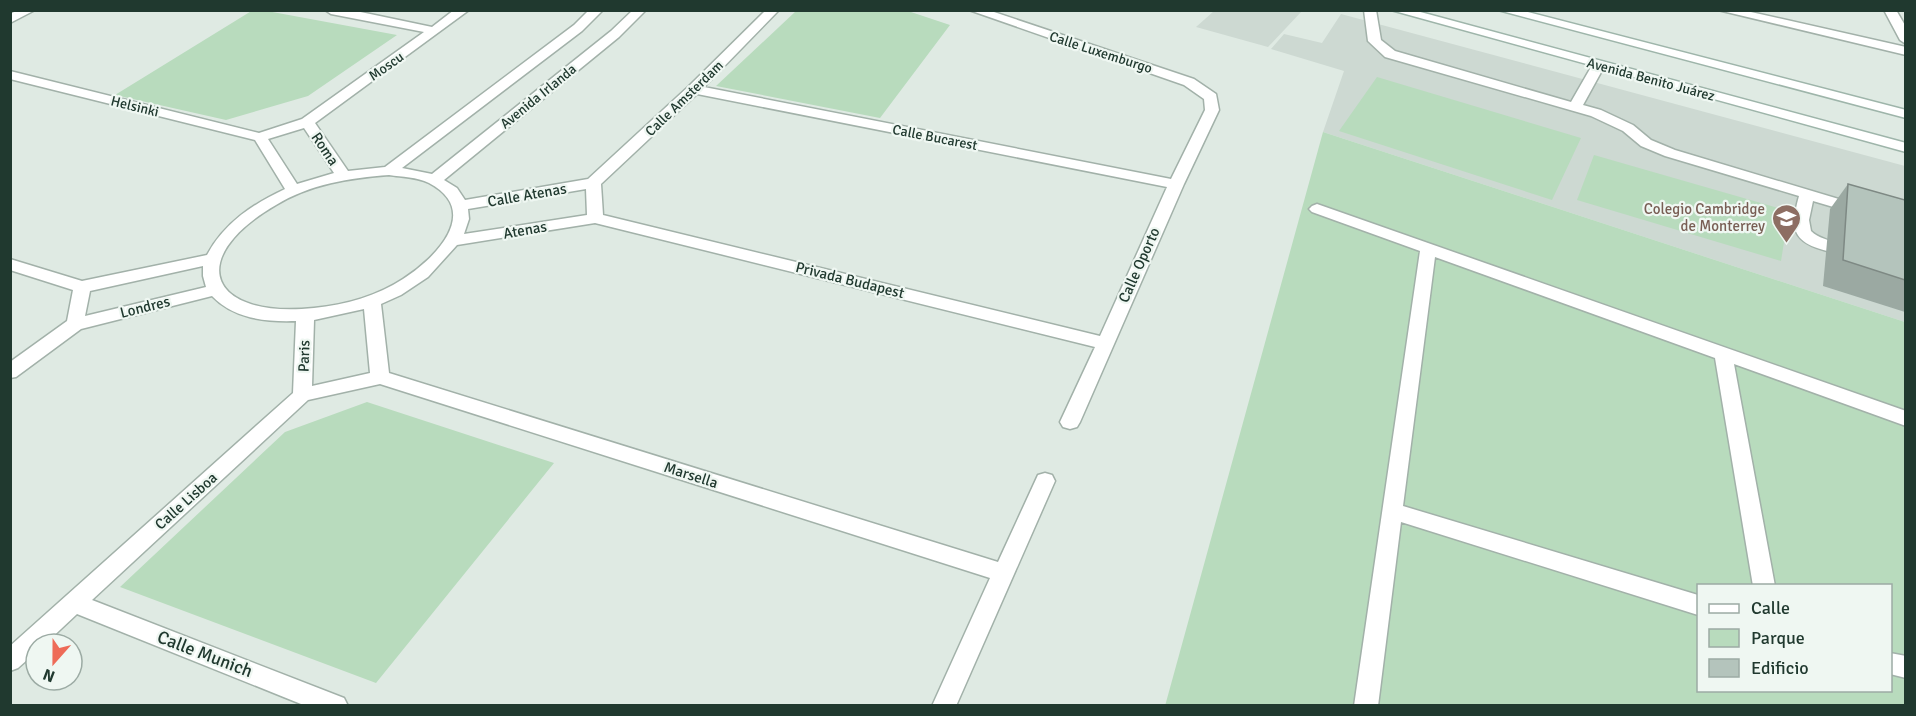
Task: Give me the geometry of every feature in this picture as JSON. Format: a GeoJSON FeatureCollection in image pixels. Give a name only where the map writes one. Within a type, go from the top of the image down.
{"type":"FeatureCollection","features":[{"type":"Feature","properties":{"kind":"street"},"geometry":{"type":"LineString","coordinates":[[10,19],[29,10]]}},
{"type":"Feature","properties":{"kind":"street"},"geometry":{"type":"LineString","coordinates":[[331,10],[435,31]]}},
{"type":"Feature","properties":{"kind":"street","name":"Moscu"},"geometry":{"type":"LineString","coordinates":[[260,137],[307,122],[464,10]]}},
{"type":"Feature","properties":{"kind":"street","name":"Avenida Irlanda"},"geometry":{"type":"LineString","coordinates":[[389,171],[578,28],[597,10]]}},
{"type":"Feature","properties":{"kind":"street","name":"Avenida Irlanda"},"geometry":{"type":"LineString","coordinates":[[434,180],[615,34],[640,10]]}},
{"type":"Feature","properties":{"kind":"street","name":"Calle Amsterdam"},"geometry":{"type":"LineString","coordinates":[[593,183],[694,89],[773,10]]}},
{"type":"Feature","properties":{"kind":"street","name":"Calle Luxemburgo"},"geometry":{"type":"LineString","coordinates":[[975,10],[1189,82],[1211,97],[1212,110]]}},
{"type":"Feature","properties":{"kind":"street"},"geometry":{"type":"LineString","coordinates":[[1370,10],[1372,39],[1376,45],[1390,54],[1575,106],[1614,120],[1646,143],[1664,150],[1873,213]]}},
{"type":"Feature","properties":{"kind":"street","name":"Avenida Benito Juárez"},"geometry":{"type":"LineString","coordinates":[[1396,10],[1905,148]]}},
{"type":"Feature","properties":{"kind":"street","name":"Avenida Benito Juárez"},"geometry":{"type":"LineString","coordinates":[[1504,10],[1905,114]]}},
{"type":"Feature","properties":{"kind":"street"},"geometry":{"type":"LineString","coordinates":[[1724,10],[1905,51]]}},
{"type":"Feature","properties":{"kind":"street"},"geometry":{"type":"LineString","coordinates":[[1890,10],[1905,40]]}},
{"type":"Feature","properties":{"kind":"street"},"geometry":{"type":"LineString","coordinates":[[1575,106],[1599,65]]}},
{"type":"Feature","properties":{"kind":"street","name":"Helsinki"},"geometry":{"type":"LineString","coordinates":[[10,75],[260,137]]}},
{"type":"Feature","properties":{"kind":"street","name":"Calle Bucarest"},"geometry":{"type":"LineString","coordinates":[[694,89],[1176,184]]}},
{"type":"Feature","properties":{"kind":"street","name":"Calle Oporto"},"geometry":{"type":"LineString","coordinates":[[1070,422],[1176,184],[1212,110]]}},
{"type":"Feature","properties":{"kind":"street","name":"Roma"},"geometry":{"type":"LineString","coordinates":[[307,122],[343,176]]}},
{"type":"Feature","properties":{"kind":"street"},"geometry":{"type":"LineString","coordinates":[[260,137],[293,190]]}},
{"type":"Feature","properties":{"kind":"street"},"geometry":{"type":"LineString","coordinates":[[389,171],[434,180],[451,192],[460,206],[461,223],[454,241],[435,263],[408,284],[372,301],[338,311],[305,316],[266,316],[235,307],[216,291],[211,275],[212,259],[229,233],[249,215],[293,190],[343,176],[389,171]]}},
{"type":"Feature","properties":{"kind":"street"},"geometry":{"type":"LineString","coordinates":[[593,183],[595,218]]}},
{"type":"Feature","properties":{"kind":"street","name":"Calle Atenas"},"geometry":{"type":"LineString","coordinates":[[460,206],[593,183]]}},
{"type":"Feature","properties":{"kind":"street"},"geometry":{"type":"LineString","coordinates":[[1807,194],[1800,221],[1802,231],[1809,239],[1827,246]]}},
{"type":"Feature","properties":{"kind":"street"},"geometry":{"type":"LineString","coordinates":[[1317,208],[1905,419]]}},
{"type":"Feature","properties":{"kind":"street","name":"Atenas"},"geometry":{"type":"LineString","coordinates":[[454,241],[595,218]]}},
{"type":"Feature","properties":{"kind":"street","name":"Privada Budapest"},"geometry":{"type":"LineString","coordinates":[[595,218],[1104,343]]}},
{"type":"Feature","properties":{"kind":"street"},"geometry":{"type":"LineString","coordinates":[[1366,705],[1428,249]]}},
{"type":"Feature","properties":{"kind":"street"},"geometry":{"type":"LineString","coordinates":[[10,264],[82,287],[212,259]]}},
{"type":"Feature","properties":{"kind":"street"},"geometry":{"type":"LineString","coordinates":[[10,372],[75,324],[82,287]]}},
{"type":"Feature","properties":{"kind":"street","name":"Londres"},"geometry":{"type":"LineString","coordinates":[[75,324],[216,291]]}},
{"type":"Feature","properties":{"kind":"street"},"geometry":{"type":"LineString","coordinates":[[372,301],[380,377]]}},
{"type":"Feature","properties":{"kind":"street","name":"Paris"},"geometry":{"type":"LineString","coordinates":[[302,395],[305,316]]}},
{"type":"Feature","properties":{"kind":"street"},"geometry":{"type":"LineString","coordinates":[[1722,354],[1764,584]]}},
{"type":"Feature","properties":{"kind":"street","name":"Calle Lisboa"},"geometry":{"type":"LineString","coordinates":[[10,661],[302,395],[380,377]]}},
{"type":"Feature","properties":{"kind":"street","name":"Marsella"},"geometry":{"type":"LineString","coordinates":[[380,377],[1002,573]]}},
{"type":"Feature","properties":{"kind":"street"},"geometry":{"type":"LineString","coordinates":[[944,705],[1045,481]]}},
{"type":"Feature","properties":{"kind":"street"},"geometry":{"type":"LineString","coordinates":[[1393,511],[1697,605]]}},
{"type":"Feature","properties":{"kind":"street","name":"Calle Munich"},"geometry":{"type":"LineString","coordinates":[[75,603],[336,705]]}},
{"type":"Feature","properties":{"kind":"shaded area"},"geometry":{"type":"Polygon","coordinates":[[[1214,11],[1302,11],[1268,47],[1196,27],[1214,11]]]}},
{"type":"Feature","properties":{"kind":"shaded area","name":"Colegio Cambridge de Monterrey"},"geometry":{"type":"Polygon","coordinates":[[[1341,14],[1905,166],[1905,322],[1323,132],[1344,71],[1271,49],[1284,34],[1322,43],[1341,14]]]}},
{"type":"Feature","properties":{"kind":"green space"},"geometry":{"type":"Polygon","coordinates":[[[253,10],[397,35],[308,96],[226,120],[115,95],[253,10]]]}},
{"type":"Feature","properties":{"kind":"green space"},"geometry":{"type":"Polygon","coordinates":[[[796,11],[908,11],[950,25],[880,118],[716,86],[796,11]]]}},
{"type":"Feature","properties":{"kind":"green space"},"geometry":{"type":"Polygon","coordinates":[[[1377,77],[1581,138],[1552,200],[1339,131],[1377,77]]]}},
{"type":"Feature","properties":{"kind":"green space"},"geometry":{"type":"Polygon","coordinates":[[[1323,132],[1905,322],[1905,705],[1165,706],[1323,132]]]}},
{"type":"Feature","properties":{"kind":"green space"},"geometry":{"type":"Polygon","coordinates":[[[1594,155],[1789,211],[1781,261],[1577,200],[1594,155]]]}},
{"type":"Feature","properties":{"kind":"green space"},"geometry":{"type":"Polygon","coordinates":[[[367,402],[554,463],[376,683],[120,587],[285,432],[367,402]]]}},
{"type":"Feature","properties":{"kind":"building"},"geometry":{"type":"Polygon","coordinates":[[[1848,184],[1905,200],[1905,280],[1843,260],[1848,184]]]}},
{"type":"Feature","properties":{"kind":"place","name":"Colegio Cambridge de Monterrey"},"geometry":{"type":"Point","coordinates":[1786,244]}}]}
